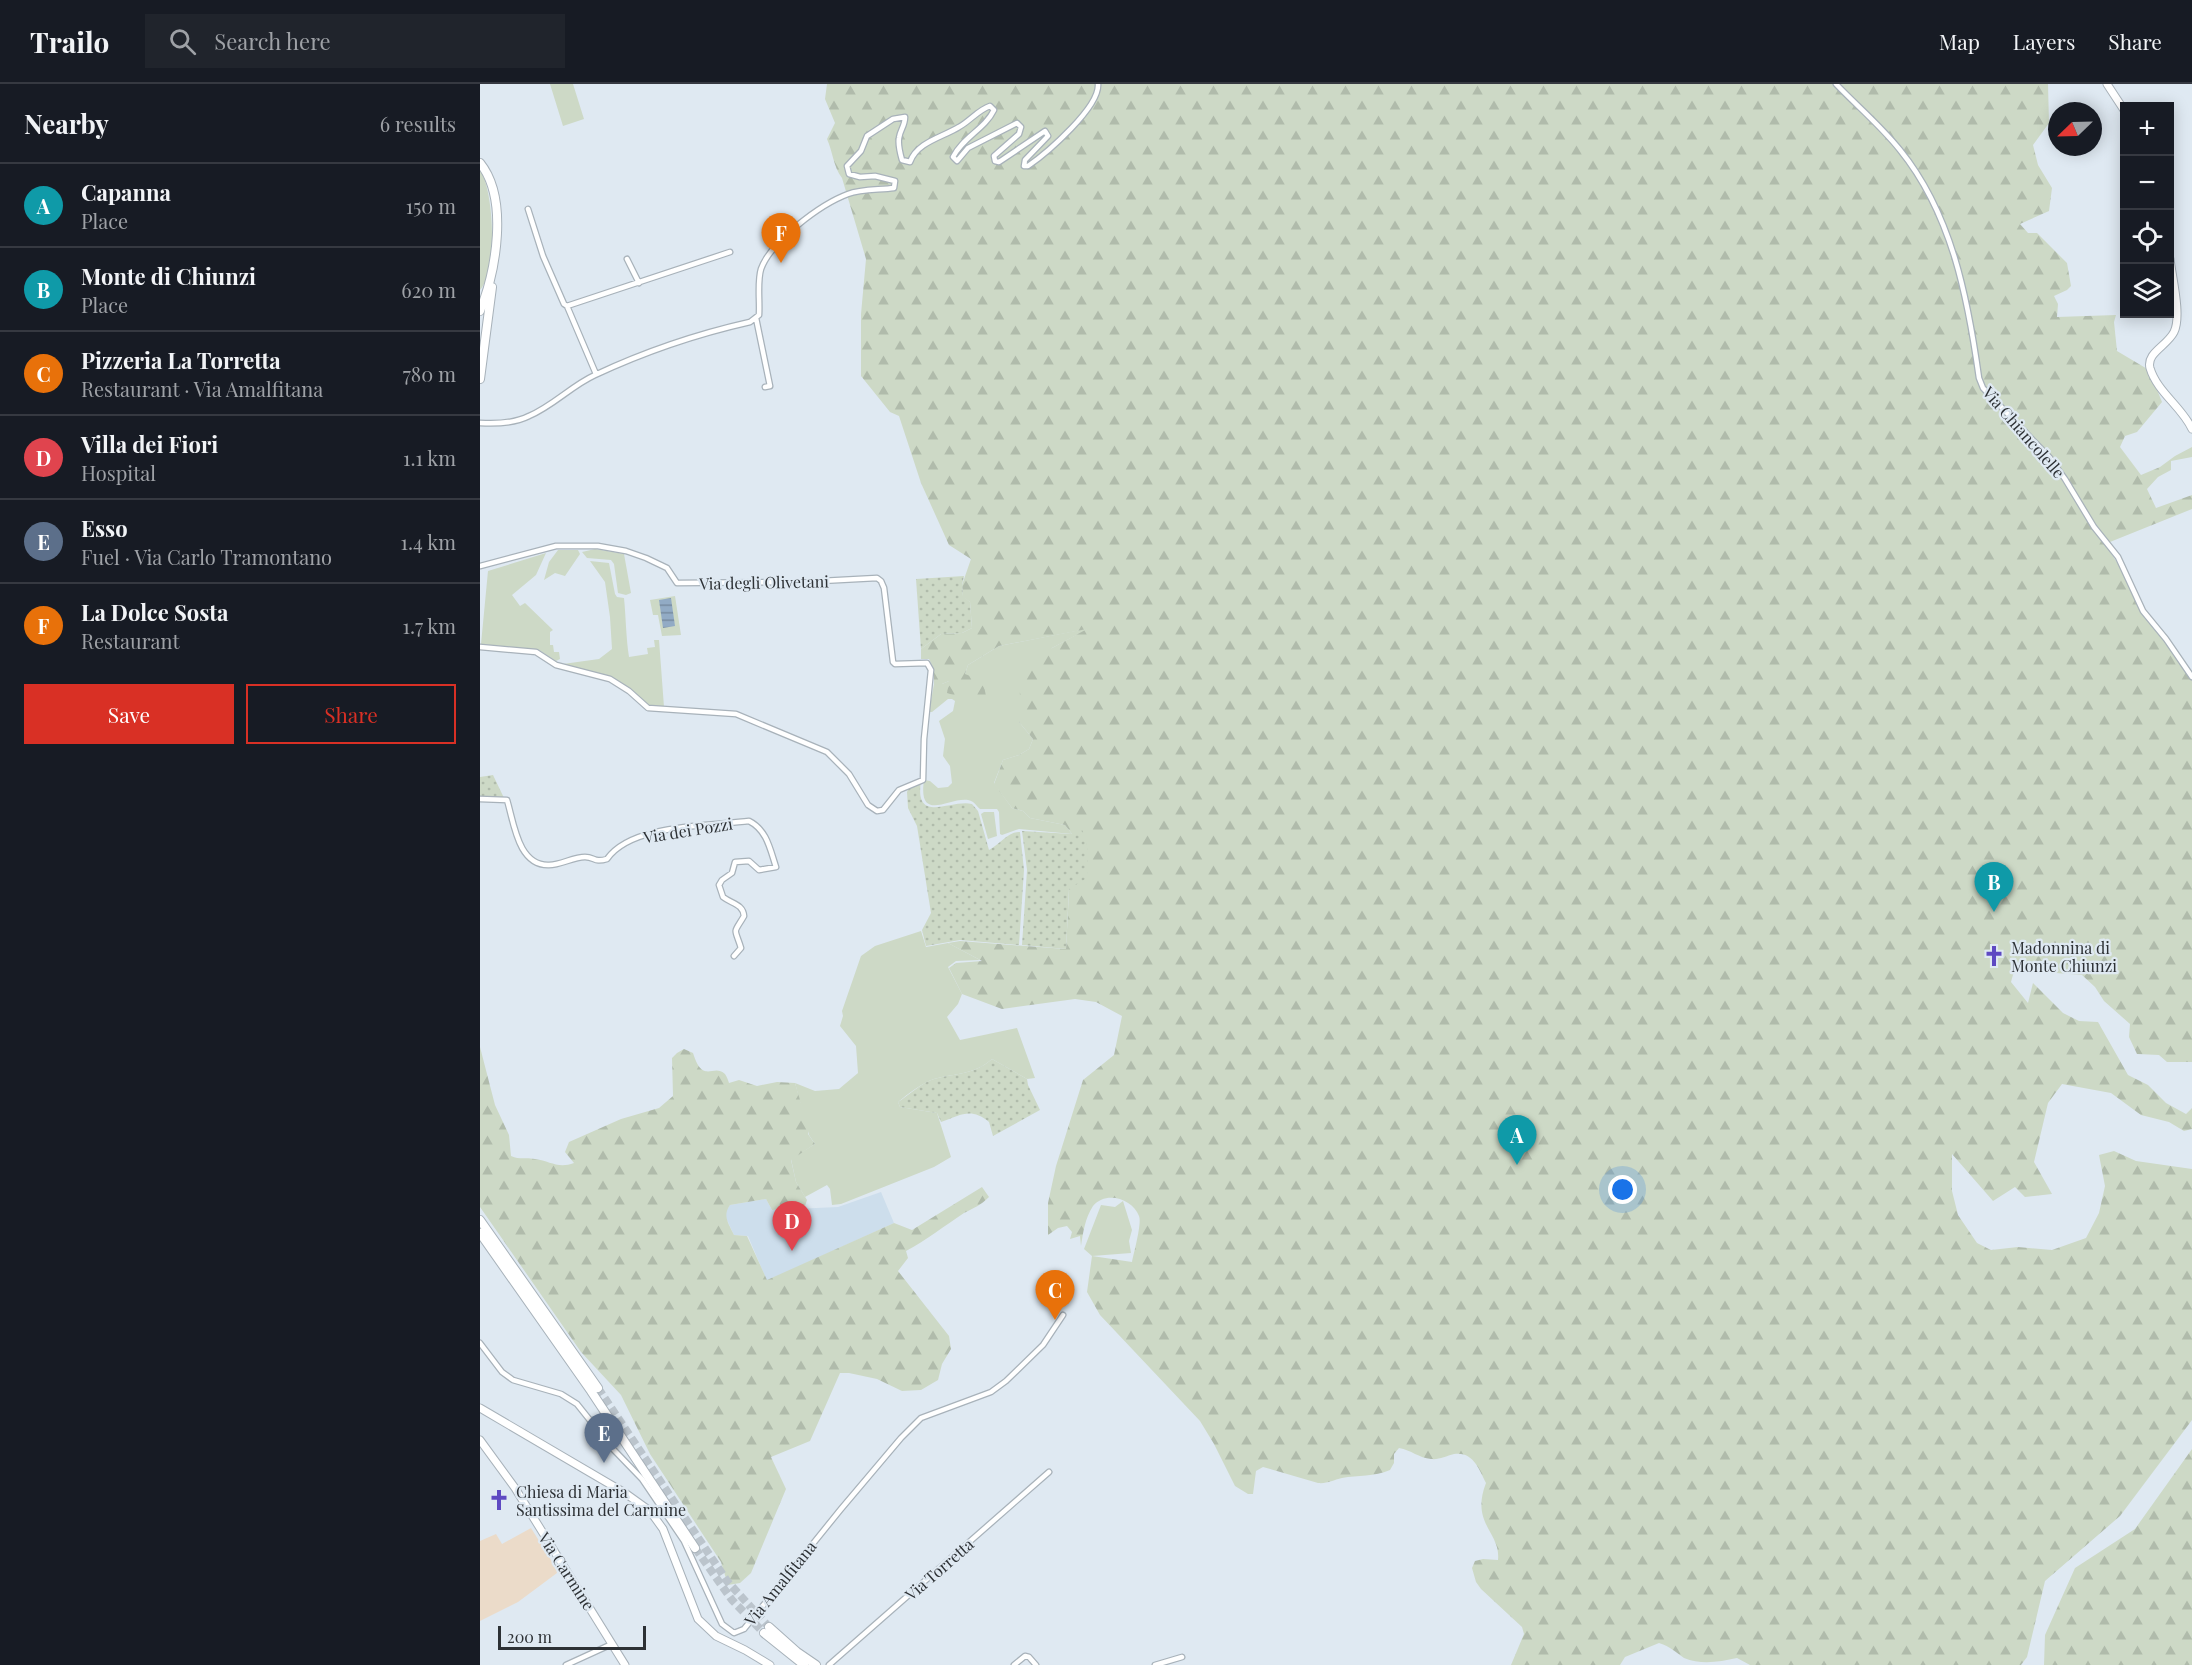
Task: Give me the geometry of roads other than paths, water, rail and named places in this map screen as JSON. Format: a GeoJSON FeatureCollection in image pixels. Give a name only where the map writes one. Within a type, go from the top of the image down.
{"type":"FeatureCollection","features":[{"type":"Feature","properties":{"kind":"highway"},"geometry":{"type":"LineString","coordinates":[[480,163],[486,171],[493,191],[496,253],[480,379]]}},
{"type":"Feature","properties":{"kind":"highway"},"geometry":{"type":"LineString","coordinates":[[480,310],[496,253]]}},
{"type":"Feature","properties":{"kind":"highway"},"geometry":{"type":"LineString","coordinates":[[480,1220],[598,1388]]}},
{"type":"Feature","properties":{"kind":"highway"},"geometry":{"type":"LineString","coordinates":[[480,1233],[591,1391],[695,1548]]}},
{"type":"Feature","properties":{"kind":"highway"},"geometry":{"type":"LineString","coordinates":[[804,1665],[766,1630],[816,1665]]}},
{"type":"Feature","properties":{"kind":"street"},"geometry":{"type":"LineString","coordinates":[[480,423],[513,421],[528,417],[543,409],[577,383],[596,374],[698,334],[750,322],[756,318],[759,315],[760,271],[766,260],[787,235],[815,213],[849,194],[894,188],[895,181],[875,176],[860,177],[849,174],[847,166],[861,151],[867,136],[893,119],[905,117],[905,126],[899,137],[900,155],[902,160],[910,162],[911,158],[936,138],[958,128],[983,108],[990,106],[994,110],[990,118],[959,145],[953,157],[957,161],[968,148],[1017,123],[1022,127],[1019,134],[994,156],[995,160],[999,162],[1045,131],[1048,136],[1025,160],[1024,166],[1028,166],[1050,151],[1070,129],[1098,93],[1098,84]]}},
{"type":"Feature","properties":{"kind":"street","name":"Via Chiancolelle"},"geometry":{"type":"LineString","coordinates":[[1836,84],[1900,150],[1932,201],[1957,265],[1968,306],[1979,378],[1983,388],[2050,458],[2094,527],[2118,556],[2143,611],[2192,677]]}},
{"type":"Feature","properties":{"kind":"street"},"geometry":{"type":"LineString","coordinates":[[2107,84],[2120,104]]}},
{"type":"Feature","properties":{"kind":"street"},"geometry":{"type":"LineString","coordinates":[[528,209],[543,256],[596,374]]}},
{"type":"Feature","properties":{"kind":"street"},"geometry":{"type":"LineString","coordinates":[[567,306],[730,252]]}},
{"type":"Feature","properties":{"kind":"street"},"geometry":{"type":"LineString","coordinates":[[627,259],[639,283]]}},
{"type":"Feature","properties":{"kind":"street"},"geometry":{"type":"LineString","coordinates":[[2170,264],[2177,314],[2175,330],[2163,347],[2154,353],[2150,359],[2150,366],[2155,379],[2180,409],[2192,429]]}},
{"type":"Feature","properties":{"kind":"street"},"geometry":{"type":"LineString","coordinates":[[756,318],[770,386],[765,387]]}},
{"type":"Feature","properties":{"kind":"street","name":"Via degli Olivetani"},"geometry":{"type":"LineString","coordinates":[[480,566],[556,546],[598,546],[626,551],[646,558],[667,568],[677,583],[877,579],[881,581],[885,597],[893,662],[895,664],[927,663],[931,670],[924,740],[923,780],[899,790],[883,810],[876,811],[868,805],[849,774],[837,760],[826,752],[736,714],[648,708],[629,691],[610,679],[556,665],[536,652],[480,647]]}},
{"type":"Feature","properties":{"kind":"street","name":"Via dei Pozzi"},"geometry":{"type":"LineString","coordinates":[[480,799],[507,800],[524,853],[535,863],[541,865],[561,864],[586,857],[597,862],[607,859],[613,851],[644,835],[749,821],[758,826],[764,833],[776,867],[759,870],[749,861],[735,862],[732,873],[719,885],[723,897],[740,906],[744,913],[735,931],[741,948],[734,956]]}},
{"type":"Feature","properties":{"kind":"street","name":"Via Amalfitana"},"geometry":{"type":"LineString","coordinates":[[480,1342],[502,1372],[513,1380],[561,1394],[577,1404],[613,1449],[642,1479],[660,1505],[695,1560],[722,1624],[734,1633],[744,1629],[841,1509],[901,1438],[921,1418],[991,1392],[1006,1381],[1042,1345],[1063,1315]]}},
{"type":"Feature","properties":{"kind":"street"},"geometry":{"type":"LineString","coordinates":[[480,1410],[624,1493],[650,1511],[663,1529],[698,1619],[716,1636],[770,1665]]}},
{"type":"Feature","properties":{"kind":"street","name":"Via Carmine"},"geometry":{"type":"LineString","coordinates":[[480,1440],[515,1488],[625,1665]]}},
{"type":"Feature","properties":{"kind":"street","name":"Via Torretta"},"geometry":{"type":"LineString","coordinates":[[829,1665],[1049,1472]]}},
{"type":"Feature","properties":{"kind":"street"},"geometry":{"type":"LineString","coordinates":[[566,1665],[612,1644]]}},
{"type":"Feature","properties":{"kind":"street"},"geometry":{"type":"LineString","coordinates":[[1014,1665],[1025,1656],[1036,1665]]}},
{"type":"Feature","properties":{"kind":"street"},"geometry":{"type":"LineString","coordinates":[[1155,1665],[1182,1657]]}},
{"type":"Feature","properties":{"kind":"water"},"geometry":{"type":"Polygon","coordinates":[[[671,598],[675,626],[663,628],[659,600],[671,598]]]}},
{"type":"Feature","properties":{"kind":"tunnel"},"geometry":{"type":"LineString","coordinates":[[598,1388],[727,1581],[769,1627]]}},
{"type":"Feature","properties":{"kind":"tunnel"},"geometry":{"type":"LineString","coordinates":[[695,1548],[732,1600],[764,1633]]}},
{"type":"Feature","properties":{"kind":"place","name":"La Dolce Sosta"},"geometry":{"type":"Point","coordinates":[781,263]}},
{"type":"Feature","properties":{"kind":"place","name":"Monte di Chiunzi"},"geometry":{"type":"Point","coordinates":[1994,912]}},
{"type":"Feature","properties":{"kind":"place","name":"Madonnina di Monte Chiunzi"},"geometry":{"type":"Point","coordinates":[1994,956]}},
{"type":"Feature","properties":{"kind":"place","name":"Capanna"},"geometry":{"type":"Point","coordinates":[1517,1165]}},
{"type":"Feature","properties":{"kind":"place","name":"Villa dei Fiori"},"geometry":{"type":"Point","coordinates":[792,1251]}},
{"type":"Feature","properties":{"kind":"place","name":"Pizzeria La Torretta"},"geometry":{"type":"Point","coordinates":[1055,1320]}},
{"type":"Feature","properties":{"kind":"place","name":"Esso"},"geometry":{"type":"Point","coordinates":[604,1463]}},
{"type":"Feature","properties":{"kind":"place","name":"Chiesa di Maria Santissima del Carmine"},"geometry":{"type":"Point","coordinates":[499,1500]}}]}
